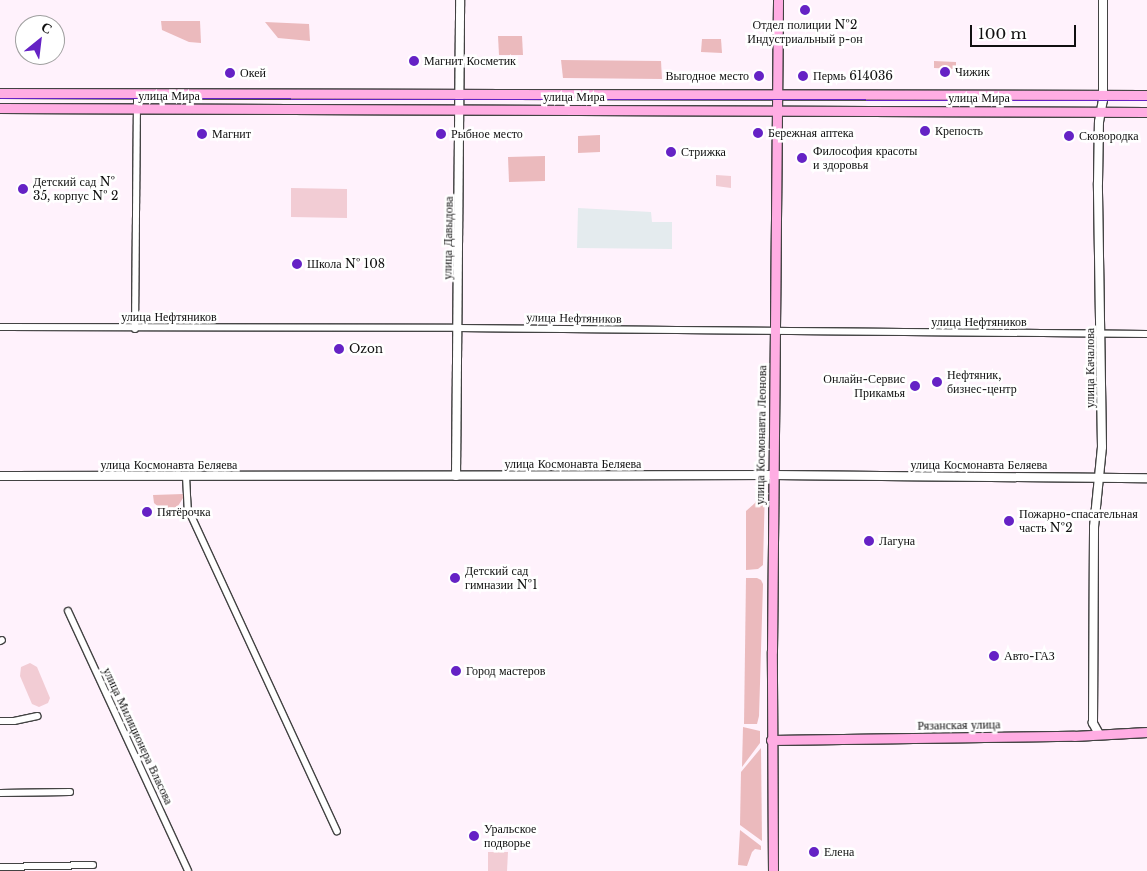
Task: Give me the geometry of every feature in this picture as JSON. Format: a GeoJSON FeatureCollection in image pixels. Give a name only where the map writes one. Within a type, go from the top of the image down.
{"type":"FeatureCollection","features":[{"type":"Feature","properties":{"kind":"main road","name":"улица Космонавта Леонова"},"geometry":{"type":"LineString","coordinates":[[773,871],[771,740],[778,0]]}},
{"type":"Feature","properties":{"kind":"main road","name":"улица Мира"},"geometry":{"type":"LineString","coordinates":[[0,92],[1147,95]]}},
{"type":"Feature","properties":{"kind":"main road","name":"улица Мира"},"geometry":{"type":"LineString","coordinates":[[0,108],[1147,112]]}},
{"type":"Feature","properties":{"kind":"main road","name":"Рязанская улица"},"geometry":{"type":"LineString","coordinates":[[771,740],[1147,732]]}},
{"type":"Feature","properties":{"kind":"street","name":"улица Давыдова"},"geometry":{"type":"LineString","coordinates":[[456,476],[460,0]]}},
{"type":"Feature","properties":{"kind":"street","name":"улица Качалова"},"geometry":{"type":"LineString","coordinates":[[1099,734],[1093,722],[1094,527],[1102,448],[1098,183],[1099,122],[1103,111],[1103,0]]}},
{"type":"Feature","properties":{"kind":"street"},"geometry":{"type":"LineString","coordinates":[[135,329],[137,93]]}},
{"type":"Feature","properties":{"kind":"street","name":"улица Нефтяников"},"geometry":{"type":"LineString","coordinates":[[0,328],[458,328],[1147,334]]}},
{"type":"Feature","properties":{"kind":"street","name":"улица Космонавта Беляева"},"geometry":{"type":"LineString","coordinates":[[0,476],[773,475],[1147,478]]}},
{"type":"Feature","properties":{"kind":"street"},"geometry":{"type":"LineString","coordinates":[[186,476],[188,508],[337,831]]}},
{"type":"Feature","properties":{"kind":"street","name":"улица Милиционера Власова"},"geometry":{"type":"LineString","coordinates":[[68,611],[188,871]]}},
{"type":"Feature","properties":{"kind":"street"},"geometry":{"type":"LineString","coordinates":[[0,722],[37,716]]}},
{"type":"Feature","properties":{"kind":"street"},"geometry":{"type":"LineString","coordinates":[[0,793],[70,792]]}},
{"type":"Feature","properties":{"kind":"street"},"geometry":{"type":"LineString","coordinates":[[0,867],[94,865]]}},
{"type":"Feature","properties":{"kind":"shaded area"},"geometry":{"type":"Polygon","coordinates":[[[161,21],[200,21],[201,43],[189,42],[162,30],[161,21]]]}},
{"type":"Feature","properties":{"kind":"shaded area"},"geometry":{"type":"Polygon","coordinates":[[[265,22],[309,24],[310,41],[278,38],[265,22]]]}},
{"type":"Feature","properties":{"kind":"shaded area"},"geometry":{"type":"Polygon","coordinates":[[[498,36],[522,36],[523,55],[499,55],[498,36]]]}},
{"type":"Feature","properties":{"kind":"shaded area"},"geometry":{"type":"Polygon","coordinates":[[[702,39],[721,39],[722,53],[701,52],[702,39]]]}},
{"type":"Feature","properties":{"kind":"shaded area"},"geometry":{"type":"Polygon","coordinates":[[[561,60],[661,61],[662,79],[563,78],[561,60]]]}},
{"type":"Feature","properties":{"kind":"shaded area"},"geometry":{"type":"Polygon","coordinates":[[[934,61],[956,62],[956,69],[934,68],[934,61]]]}},
{"type":"Feature","properties":{"kind":"shaded area"},"geometry":{"type":"Polygon","coordinates":[[[600,135],[600,152],[578,153],[578,136],[600,135]]]}},
{"type":"Feature","properties":{"kind":"shaded area"},"geometry":{"type":"Polygon","coordinates":[[[545,156],[545,181],[509,182],[508,157],[545,156]]]}},
{"type":"Feature","properties":{"kind":"shaded area"},"geometry":{"type":"Polygon","coordinates":[[[716,175],[731,176],[731,188],[716,186],[716,175]]]}},
{"type":"Feature","properties":{"kind":"shaded area"},"geometry":{"type":"Polygon","coordinates":[[[291,188],[347,189],[347,218],[291,217],[291,188]]]}},
{"type":"Feature","properties":{"kind":"shaded area"},"geometry":{"type":"Polygon","coordinates":[[[578,208],[651,212],[652,222],[672,222],[672,249],[577,248],[578,208]]]}},
{"type":"Feature","properties":{"kind":"shaded area"},"geometry":{"type":"Polygon","coordinates":[[[765,487],[763,565],[758,569],[746,570],[746,511],[755,503],[761,490],[765,487]]]}},
{"type":"Feature","properties":{"kind":"shaded area"},"geometry":{"type":"Polygon","coordinates":[[[183,494],[183,498],[178,506],[169,510],[161,509],[154,503],[153,495],[183,494]]]}},
{"type":"Feature","properties":{"kind":"shaded area"},"geometry":{"type":"Polygon","coordinates":[[[746,578],[757,578],[763,584],[759,716],[757,724],[744,724],[746,578]]]}},
{"type":"Feature","properties":{"kind":"shaded area"},"geometry":{"type":"Polygon","coordinates":[[[30,663],[37,667],[50,698],[48,703],[39,707],[32,704],[20,676],[21,667],[30,663]]]}},
{"type":"Feature","properties":{"kind":"shaded area"},"geometry":{"type":"Polygon","coordinates":[[[743,727],[760,731],[760,743],[742,767],[743,727]]]}},
{"type":"Feature","properties":{"kind":"shaded area"},"geometry":{"type":"Polygon","coordinates":[[[761,748],[762,841],[740,825],[741,772],[761,748]]]}},
{"type":"Feature","properties":{"kind":"shaded area"},"geometry":{"type":"Polygon","coordinates":[[[740,830],[761,846],[761,850],[755,849],[752,852],[747,866],[738,865],[740,830]]]}},
{"type":"Feature","properties":{"kind":"shaded area"},"geometry":{"type":"Polygon","coordinates":[[[488,852],[508,852],[507,871],[488,871],[488,852]]]}},
{"type":"Feature","properties":{"kind":"tram line"},"geometry":{"type":"LineString","coordinates":[[0,98],[1147,100]]}},
{"type":"Feature","properties":{"kind":"place","name":"Отдел полиции №2 Индустриальный р-он"},"geometry":{"type":"Point","coordinates":[805,10]}},
{"type":"Feature","properties":{"kind":"place","name":"Магнит Косметик"},"geometry":{"type":"Point","coordinates":[414,61]}},
{"type":"Feature","properties":{"kind":"place","name":"Чижик"},"geometry":{"type":"Point","coordinates":[945,72]}},
{"type":"Feature","properties":{"kind":"place","name":"Окей"},"geometry":{"type":"Point","coordinates":[230,73]}},
{"type":"Feature","properties":{"kind":"place","name":"Выгодное место"},"geometry":{"type":"Point","coordinates":[759,76]}},
{"type":"Feature","properties":{"kind":"place","name":"Пермь 614036"},"geometry":{"type":"Point","coordinates":[803,76]}},
{"type":"Feature","properties":{"kind":"place","name":"Крепость"},"geometry":{"type":"Point","coordinates":[925,131]}},
{"type":"Feature","properties":{"kind":"place","name":"Бережная аптека"},"geometry":{"type":"Point","coordinates":[758,133]}},
{"type":"Feature","properties":{"kind":"place","name":"Магнит"},"geometry":{"type":"Point","coordinates":[202,134]}},
{"type":"Feature","properties":{"kind":"place","name":"Рыбное место"},"geometry":{"type":"Point","coordinates":[441,134]}},
{"type":"Feature","properties":{"kind":"place","name":"Сковородка"},"geometry":{"type":"Point","coordinates":[1069,136]}},
{"type":"Feature","properties":{"kind":"place","name":"Стрижка"},"geometry":{"type":"Point","coordinates":[671,152]}},
{"type":"Feature","properties":{"kind":"place","name":"Философия красоты и здоровья"},"geometry":{"type":"Point","coordinates":[802,158]}},
{"type":"Feature","properties":{"kind":"place","name":"Детский сад № 35, корпус № 2"},"geometry":{"type":"Point","coordinates":[23,189]}},
{"type":"Feature","properties":{"kind":"place","name":"Школа № 108"},"geometry":{"type":"Point","coordinates":[297,264]}},
{"type":"Feature","properties":{"kind":"place","name":"Ozon"},"geometry":{"type":"Point","coordinates":[339,349]}},
{"type":"Feature","properties":{"kind":"place","name":"Нефтяник, бизнес-центр"},"geometry":{"type":"Point","coordinates":[937,382]}},
{"type":"Feature","properties":{"kind":"place","name":"Онлайн-Сервис Прикамья"},"geometry":{"type":"Point","coordinates":[915,386]}},
{"type":"Feature","properties":{"kind":"place","name":"Пятёрочка"},"geometry":{"type":"Point","coordinates":[147,512]}},
{"type":"Feature","properties":{"kind":"place","name":"Пожарно-спасательная часть №2"},"geometry":{"type":"Point","coordinates":[1009,521]}},
{"type":"Feature","properties":{"kind":"place","name":"Лагуна"},"geometry":{"type":"Point","coordinates":[869,541]}},
{"type":"Feature","properties":{"kind":"place","name":"Детский сад гимназии №1"},"geometry":{"type":"Point","coordinates":[455,578]}},
{"type":"Feature","properties":{"kind":"place","name":"Авто-ГАЗ"},"geometry":{"type":"Point","coordinates":[994,656]}},
{"type":"Feature","properties":{"kind":"place","name":"Город мастеров"},"geometry":{"type":"Point","coordinates":[456,671]}},
{"type":"Feature","properties":{"kind":"place","name":"Уральское подворье"},"geometry":{"type":"Point","coordinates":[474,836]}},
{"type":"Feature","properties":{"kind":"place","name":"Елена"},"geometry":{"type":"Point","coordinates":[814,852]}}]}
